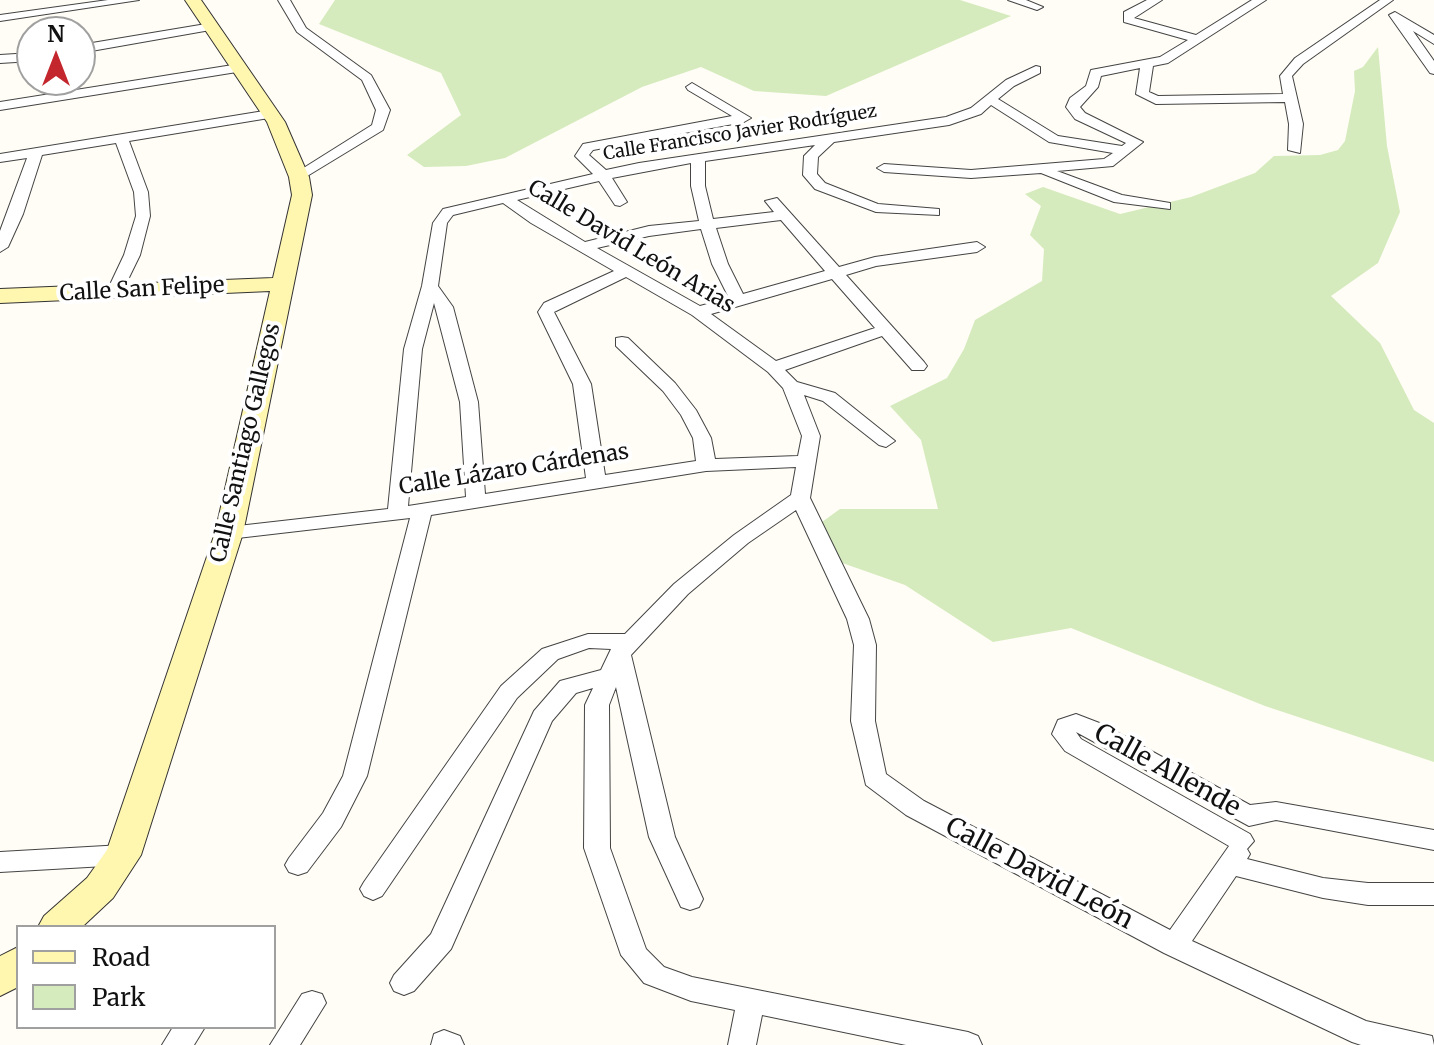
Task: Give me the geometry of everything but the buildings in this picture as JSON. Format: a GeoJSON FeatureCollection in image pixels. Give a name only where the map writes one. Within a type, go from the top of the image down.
{"type":"FeatureCollection","features":[{"type":"Feature","properties":{"kind":"street"},"geometry":{"type":"LineString","coordinates":[[0,18],[133,0]]}},
{"type":"Feature","properties":{"kind":"street","name":"Calle Santiago Gallegos"},"geometry":{"type":"LineString","coordinates":[[59,925],[100,888],[123,855],[229,533],[302,195],[299,177],[270,114],[193,0]]}},
{"type":"Feature","properties":{"kind":"street"},"geometry":{"type":"LineString","coordinates":[[284,0],[301,30],[367,78],[383,110],[381,123],[299,177]]}},
{"type":"Feature","properties":{"kind":"street"},"geometry":{"type":"LineString","coordinates":[[1014,0],[1037,7]]}},
{"type":"Feature","properties":{"kind":"street"},"geometry":{"type":"LineString","coordinates":[[1156,0],[1128,14],[1128,20],[1198,39]]}},
{"type":"Feature","properties":{"kind":"street"},"geometry":{"type":"LineString","coordinates":[[1132,147],[1080,116],[1073,107],[1075,101],[1092,87],[1095,73],[1164,60],[1260,0]]}},
{"type":"Feature","properties":{"kind":"street"},"geometry":{"type":"LineString","coordinates":[[1295,150],[1296,124],[1286,76],[1299,61],[1386,2],[1434,70]]}},
{"type":"Feature","properties":{"kind":"street"},"geometry":{"type":"LineString","coordinates":[[1395,15],[1434,40]]}},
{"type":"Feature","properties":{"kind":"street"},"geometry":{"type":"LineString","coordinates":[[96,46],[212,27]]}},
{"type":"Feature","properties":{"kind":"street"},"geometry":{"type":"LineString","coordinates":[[1147,65],[1142,94],[1146,97],[1196,102],[1289,98]]}},
{"type":"Feature","properties":{"kind":"street"},"geometry":{"type":"LineString","coordinates":[[0,106],[239,68]]}},
{"type":"Feature","properties":{"kind":"street","name":"Calle Francisco Javier Rodríguez"},"geometry":{"type":"LineString","coordinates":[[430,286],[441,218],[448,212],[602,174],[765,151],[834,136],[949,121],[976,111],[1010,83],[1036,70]]}},
{"type":"Feature","properties":{"kind":"street"},"geometry":{"type":"LineString","coordinates":[[620,202],[602,174],[582,156],[588,147],[744,118],[692,87]]}},
{"type":"Feature","properties":{"kind":"street"},"geometry":{"type":"LineString","coordinates":[[991,100],[1054,139],[1132,147]]}},
{"type":"Feature","properties":{"kind":"street"},"geometry":{"type":"LineString","coordinates":[[0,158],[35,155],[270,114]]}},
{"type":"Feature","properties":{"kind":"street"},"geometry":{"type":"LineString","coordinates":[[834,136],[811,156],[810,175],[820,186],[876,208],[934,212]]}},
{"type":"Feature","properties":{"kind":"street"},"geometry":{"type":"LineString","coordinates":[[115,291],[132,255],[143,216],[141,192],[122,140]]}},
{"type":"Feature","properties":{"kind":"street"},"geometry":{"type":"LineString","coordinates":[[884,168],[971,174],[1041,170],[1108,163],[1132,147]]}},
{"type":"Feature","properties":{"kind":"street"},"geometry":{"type":"LineString","coordinates":[[0,247],[16,214],[35,155]]}},
{"type":"Feature","properties":{"kind":"street"},"geometry":{"type":"LineString","coordinates":[[698,159],[698,186],[707,223],[738,301]]}},
{"type":"Feature","properties":{"kind":"street"},"geometry":{"type":"LineString","coordinates":[[1041,170],[1119,199],[1165,206]]}},
{"type":"Feature","properties":{"kind":"street","name":"Calle David León Arias"},"geometry":{"type":"LineString","coordinates":[[505,198],[536,220],[587,246],[698,312],[774,368],[791,386],[811,436],[800,498]]}},
{"type":"Feature","properties":{"kind":"street"},"geometry":{"type":"LineString","coordinates":[[772,201],[918,366]]}},
{"type":"Feature","properties":{"kind":"street"},"geometry":{"type":"LineString","coordinates":[[587,246],[649,231],[784,215]]}},
{"type":"Feature","properties":{"kind":"street"},"geometry":{"type":"LineString","coordinates":[[698,312],[833,272],[977,247]]}},
{"type":"Feature","properties":{"kind":"street"},"geometry":{"type":"LineString","coordinates":[[596,481],[582,384],[546,312],[550,306],[629,270]]}},
{"type":"Feature","properties":{"kind":"street","name":"Calle San Felipe"},"geometry":{"type":"LineString","coordinates":[[0,296],[284,284]]}},
{"type":"Feature","properties":{"kind":"street"},"geometry":{"type":"LineString","coordinates":[[430,286],[445,307],[469,402],[476,501]]}},
{"type":"Feature","properties":{"kind":"street"},"geometry":{"type":"LineString","coordinates":[[397,514],[413,349],[430,286]]}},
{"type":"Feature","properties":{"kind":"street"},"geometry":{"type":"LineString","coordinates":[[774,368],[884,330]]}},
{"type":"Feature","properties":{"kind":"street"},"geometry":{"type":"LineString","coordinates":[[622,342],[669,387],[690,414],[702,438],[706,465]]}},
{"type":"Feature","properties":{"kind":"street"},"geometry":{"type":"LineString","coordinates":[[791,386],[829,397],[886,441]]}},
{"type":"Feature","properties":{"kind":"street","name":"Calle Lázaro Cárdenas"},"geometry":{"type":"LineString","coordinates":[[229,533],[397,514],[706,465],[807,461]]}},
{"type":"Feature","properties":{"kind":"street"},"geometry":{"type":"LineString","coordinates":[[800,498],[741,539],[681,589],[624,648],[608,676],[597,705],[597,848],[635,955],[654,975],[691,989],[968,1045]]}},
{"type":"Feature","properties":{"kind":"street","name":"Calle David León"},"geometry":{"type":"LineString","coordinates":[[800,498],[858,619],[865,645],[863,721],[875,779],[915,808],[1174,945],[1362,1033],[1422,1045]]}},
{"type":"Feature","properties":{"kind":"street"},"geometry":{"type":"LineString","coordinates":[[298,865],[332,820],[355,776],[422,510]]}},
{"type":"Feature","properties":{"kind":"street"},"geometry":{"type":"LineString","coordinates":[[373,889],[509,692],[550,654],[588,641],[624,648]]}},
{"type":"Feature","properties":{"kind":"street"},"geometry":{"type":"LineString","coordinates":[[624,648],[662,837],[690,899]]}},
{"type":"Feature","properties":{"kind":"street"},"geometry":{"type":"LineString","coordinates":[[404,983],[441,941],[542,717],[568,687],[608,676]]}},
{"type":"Feature","properties":{"kind":"street","name":"Calle Allende"},"geometry":{"type":"LineString","coordinates":[[1076,722],[1094,730],[1241,841],[1073,745],[1064,734],[1066,726],[1076,722]]}},
{"type":"Feature","properties":{"kind":"street","name":"Calle Allende"},"geometry":{"type":"LineString","coordinates":[[1241,841],[1257,812],[1276,811],[1434,840]]}},
{"type":"Feature","properties":{"kind":"street"},"geometry":{"type":"LineString","coordinates":[[1174,945],[1241,841],[1323,888],[1368,894],[1434,894]]}},
{"type":"Feature","properties":{"kind":"street"},"geometry":{"type":"LineString","coordinates":[[0,862],[123,855]]}},
{"type":"Feature","properties":{"kind":"street"},"geometry":{"type":"LineString","coordinates":[[0,980],[16,965]]}},
{"type":"Feature","properties":{"kind":"street"},"geometry":{"type":"LineString","coordinates":[[742,1045],[751,1001]]}},
{"type":"Feature","properties":{"kind":"street"},"geometry":{"type":"LineString","coordinates":[[284,1045],[312,1003]]}},
{"type":"Feature","properties":{"kind":"street"},"geometry":{"type":"LineString","coordinates":[[176,1045],[189,1029]]}},
{"type":"Feature","properties":{"kind":"green space"},"geometry":{"type":"Polygon","coordinates":[[[335,0],[960,0],[1011,16],[826,96],[754,91],[701,67],[642,87],[505,158],[466,166],[424,167],[407,155],[461,115],[441,73],[319,24],[335,0]]]}},
{"type":"Feature","properties":{"kind":"green space"},"geometry":{"type":"Polygon","coordinates":[[[1378,47],[1387,146],[1400,212],[1378,263],[1331,296],[1380,343],[1414,410],[1434,423],[1434,762],[1265,706],[1071,628],[993,642],[905,585],[828,558],[815,527],[840,509],[938,509],[921,440],[890,406],[947,378],[964,349],[975,320],[1042,281],[1044,249],[1030,235],[1041,206],[1025,194],[1043,187],[1120,214],[1191,197],[1255,173],[1274,156],[1320,155],[1338,150],[1345,141],[1355,91],[1354,71],[1363,67],[1378,47]]]}}]}
